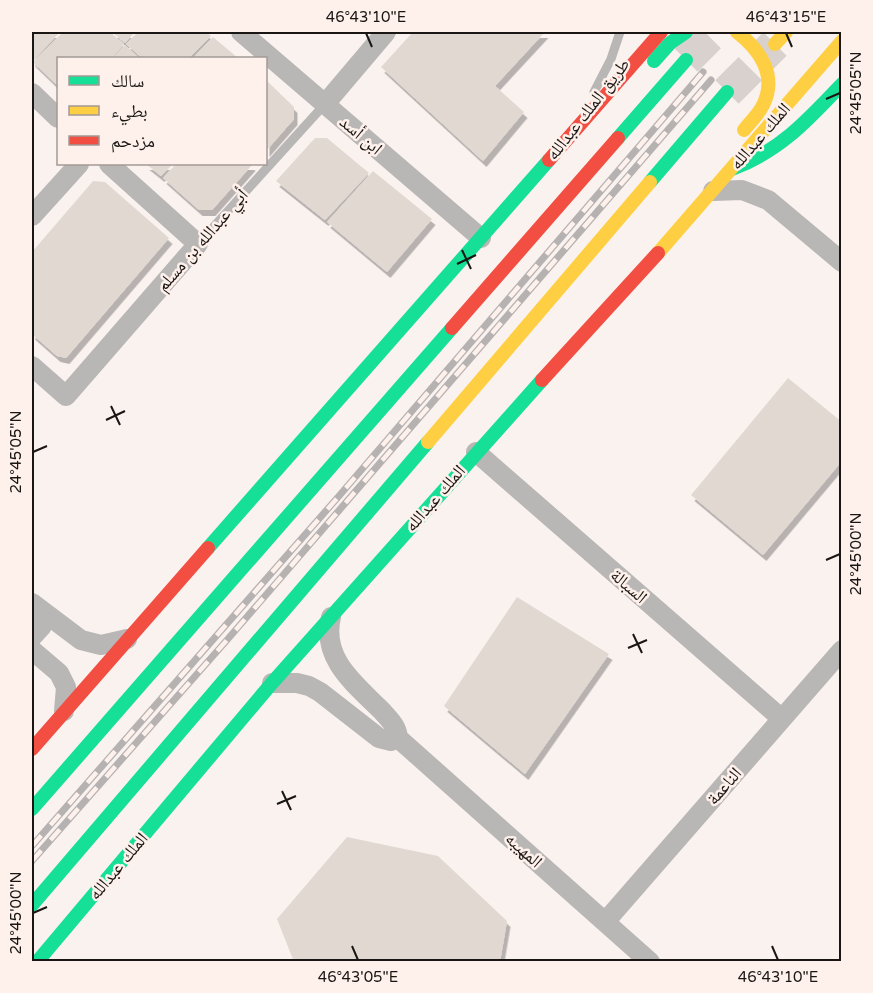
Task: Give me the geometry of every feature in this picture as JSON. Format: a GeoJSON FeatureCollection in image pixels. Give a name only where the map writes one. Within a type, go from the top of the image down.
{"type":"FeatureCollection","features":[{"type":"Feature","properties":{"kind":"main road","name":"طريق الملك عبدالله"},"geometry":{"type":"LineString","coordinates":[[526,187],[649,32]]}},
{"type":"Feature","properties":{"kind":"main road"},"geometry":{"type":"LineString","coordinates":[[32,749],[661,32]]}},
{"type":"Feature","properties":{"kind":"main road"},"geometry":{"type":"LineString","coordinates":[[646,70],[670,43],[686,32]]}},
{"type":"Feature","properties":{"kind":"main road"},"geometry":{"type":"LineString","coordinates":[[736,140],[763,105],[768,88],[767,70],[761,54],[750,40],[737,32]]}},
{"type":"Feature","properties":{"kind":"main road"},"geometry":{"type":"LineString","coordinates":[[775,44],[786,32]]}},
{"type":"Feature","properties":{"kind":"main road","name":"الملك عبدالله"},"geometry":{"type":"LineString","coordinates":[[37,962],[272,683],[476,452],[684,224],[842,41]]}},
{"type":"Feature","properties":{"kind":"main road"},"geometry":{"type":"LineString","coordinates":[[32,809],[686,60]]}},
{"type":"Feature","properties":{"kind":"main road"},"geometry":{"type":"LineString","coordinates":[[732,169],[755,161],[778,148],[842,84]]}},
{"type":"Feature","properties":{"kind":"main road"},"geometry":{"type":"LineString","coordinates":[[32,905],[727,92]]}},
{"type":"Feature","properties":{"kind":"main road"},"geometry":{"type":"LineString","coordinates":[[684,224],[691,203],[703,182],[723,157]]}},
{"type":"Feature","properties":{"kind":"main road"},"geometry":{"type":"LineString","coordinates":[[484,235],[535,196],[546,184]]}},
{"type":"Feature","properties":{"kind":"street","name":"ابن أسد"},"geometry":{"type":"LineString","coordinates":[[242,32],[325,104],[484,235]]}},
{"type":"Feature","properties":{"kind":"street","name":"أبي عبدالله بن مسلم"},"geometry":{"type":"LineString","coordinates":[[325,104],[386,32]]}},
{"type":"Feature","properties":{"kind":"street"},"geometry":{"type":"LineString","coordinates":[[32,93],[57,117]]}},
{"type":"Feature","properties":{"kind":"street"},"geometry":{"type":"LineString","coordinates":[[32,216],[78,165]]}},
{"type":"Feature","properties":{"kind":"street"},"geometry":{"type":"LineString","coordinates":[[110,165],[198,244]]}},
{"type":"Feature","properties":{"kind":"street"},"geometry":{"type":"LineString","coordinates":[[713,191],[742,190],[768,200],[842,262]]}},
{"type":"Feature","properties":{"kind":"street","name":"أبي عبدالله بن مسلم"},"geometry":{"type":"LineString","coordinates":[[32,366],[66,396],[198,244]]}},
{"type":"Feature","properties":{"kind":"street","name":"السبالة"},"geometry":{"type":"LineString","coordinates":[[476,452],[782,719]]}},
{"type":"Feature","properties":{"kind":"street"},"geometry":{"type":"LineString","coordinates":[[38,608],[81,640],[101,645],[127,639]]}},
{"type":"Feature","properties":{"kind":"street"},"geometry":{"type":"LineString","coordinates":[[32,636],[42,626],[38,608]]}},
{"type":"Feature","properties":{"kind":"street","name":"المهيبه"},"geometry":{"type":"LineString","coordinates":[[330,617],[328,637],[333,656],[345,673],[393,723],[398,738],[650,962]]}},
{"type":"Feature","properties":{"kind":"street"},"geometry":{"type":"LineString","coordinates":[[32,650],[59,673],[66,687],[64,711]]}},
{"type":"Feature","properties":{"kind":"street","name":"الناعمة"},"geometry":{"type":"LineString","coordinates":[[605,922],[842,650]]}},
{"type":"Feature","properties":{"kind":"street","name":"المهيبه"},"geometry":{"type":"LineString","coordinates":[[272,683],[291,682],[309,686],[321,692],[379,738],[391,741],[398,738]]}},
{"type":"Feature","properties":{"kind":"lane"},"geometry":{"type":"LineString","coordinates":[[581,117],[611,58],[620,32]]}},
{"type":"Feature","properties":{"kind":"lane","name":"أبي عبدالله بن مسلم"},"geometry":{"type":"LineString","coordinates":[[198,244],[325,104]]}},
{"type":"Feature","properties":{"kind":"building"},"geometry":{"type":"Polygon","coordinates":[[[32,32],[60,32],[32,62],[32,32]]]}},
{"type":"Feature","properties":{"kind":"building"},"geometry":{"type":"Polygon","coordinates":[[[63,32],[110,32],[124,44],[113,57],[57,57],[57,85],[33,62],[63,32]]]}},
{"type":"Feature","properties":{"kind":"building"},"geometry":{"type":"Polygon","coordinates":[[[112,32],[135,32],[125,43],[112,32]]]}},
{"type":"Feature","properties":{"kind":"building"},"geometry":{"type":"Polygon","coordinates":[[[138,32],[206,32],[211,36],[190,57],[141,57],[126,44],[138,32]]]}},
{"type":"Feature","properties":{"kind":"building"},"geometry":{"type":"Polygon","coordinates":[[[413,32],[545,32],[495,86],[524,112],[483,161],[381,67],[413,32]]]}},
{"type":"Feature","properties":{"kind":"building"},"geometry":{"type":"Polygon","coordinates":[[[213,37],[237,57],[194,57],[213,37]]]}},
{"type":"Feature","properties":{"kind":"building"},"geometry":{"type":"Polygon","coordinates":[[[125,45],[138,57],[114,57],[125,45]]]}},
{"type":"Feature","properties":{"kind":"building"},"geometry":{"type":"Polygon","coordinates":[[[267,81],[294,107],[294,119],[267,150],[267,81]]]}},
{"type":"Feature","properties":{"kind":"building"},"geometry":{"type":"Polygon","coordinates":[[[315,138],[327,138],[369,173],[325,220],[276,181],[315,138]]]}},
{"type":"Feature","properties":{"kind":"building"},"geometry":{"type":"Polygon","coordinates":[[[147,165],[172,165],[161,176],[147,165]]]}},
{"type":"Feature","properties":{"kind":"building"},"geometry":{"type":"Polygon","coordinates":[[[175,165],[252,165],[212,210],[199,210],[163,178],[175,165]]]}},
{"type":"Feature","properties":{"kind":"building"},"geometry":{"type":"Polygon","coordinates":[[[373,171],[432,219],[387,272],[327,222],[373,171]]]}},
{"type":"Feature","properties":{"kind":"building"},"geometry":{"type":"Polygon","coordinates":[[[93,181],[105,182],[169,238],[66,358],[57,356],[32,334],[32,252],[93,181]]]}},
{"type":"Feature","properties":{"kind":"building"},"geometry":{"type":"Polygon","coordinates":[[[788,378],[842,422],[842,461],[763,555],[691,495],[788,378]]]}},
{"type":"Feature","properties":{"kind":"building"},"geometry":{"type":"Polygon","coordinates":[[[517,597],[609,654],[525,774],[444,706],[517,597]]]}},
{"type":"Feature","properties":{"kind":"building"},"geometry":{"type":"Polygon","coordinates":[[[347,837],[438,856],[507,921],[500,962],[294,962],[277,919],[347,837]]]}},
{"type":"Feature","properties":{"kind":"tunnel"},"geometry":{"type":"LineString","coordinates":[[686,60],[714,32]]}},
{"type":"Feature","properties":{"kind":"tunnel"},"geometry":{"type":"LineString","coordinates":[[727,92],[775,44]]}},
{"type":"Feature","properties":{"kind":"railway"},"geometry":{"type":"LineString","coordinates":[[32,846],[339,496],[703,72]]}},
{"type":"Feature","properties":{"kind":"railway"},"geometry":{"type":"LineString","coordinates":[[32,861],[227,640],[711,80]]}},
{"type":"Feature","properties":{"kind":"traffic: fast"},"geometry":{"type":"LineString","coordinates":[[654,61],[670,43],[686,32]]}},
{"type":"Feature","properties":{"kind":"traffic: fast"},"geometry":{"type":"LineString","coordinates":[[618,138],[686,60]]}},
{"type":"Feature","properties":{"kind":"traffic: fast"},"geometry":{"type":"LineString","coordinates":[[732,169],[749,162],[779,144],[805,122],[842,84]]}},
{"type":"Feature","properties":{"kind":"traffic: fast"},"geometry":{"type":"LineString","coordinates":[[650,182],[727,92]]}},
{"type":"Feature","properties":{"kind":"traffic: fast"},"geometry":{"type":"LineString","coordinates":[[208,548],[549,160]]}},
{"type":"Feature","properties":{"kind":"traffic: fast"},"geometry":{"type":"LineString","coordinates":[[32,809],[452,328]]}},
{"type":"Feature","properties":{"kind":"traffic: fast"},"geometry":{"type":"LineString","coordinates":[[37,962],[272,683],[542,380]]}},
{"type":"Feature","properties":{"kind":"traffic: fast"},"geometry":{"type":"LineString","coordinates":[[32,905],[428,442]]}},
{"type":"Feature","properties":{"kind":"traffic: slow"},"geometry":{"type":"LineString","coordinates":[[737,32],[759,54],[767,72],[768,82],[762,107],[744,130]]}},
{"type":"Feature","properties":{"kind":"traffic: slow"},"geometry":{"type":"LineString","coordinates":[[775,44],[786,32]]}},
{"type":"Feature","properties":{"kind":"traffic: slow"},"geometry":{"type":"LineString","coordinates":[[658,253],[842,41]]}},
{"type":"Feature","properties":{"kind":"traffic: slow"},"geometry":{"type":"LineString","coordinates":[[428,442],[650,182]]}},
{"type":"Feature","properties":{"kind":"traffic: jam"},"geometry":{"type":"LineString","coordinates":[[549,160],[661,32]]}},
{"type":"Feature","properties":{"kind":"traffic: jam"},"geometry":{"type":"LineString","coordinates":[[452,328],[618,138]]}},
{"type":"Feature","properties":{"kind":"traffic: jam"},"geometry":{"type":"LineString","coordinates":[[542,380],[658,253]]}},
{"type":"Feature","properties":{"kind":"traffic: jam"},"geometry":{"type":"LineString","coordinates":[[32,749],[208,548]]}}]}
